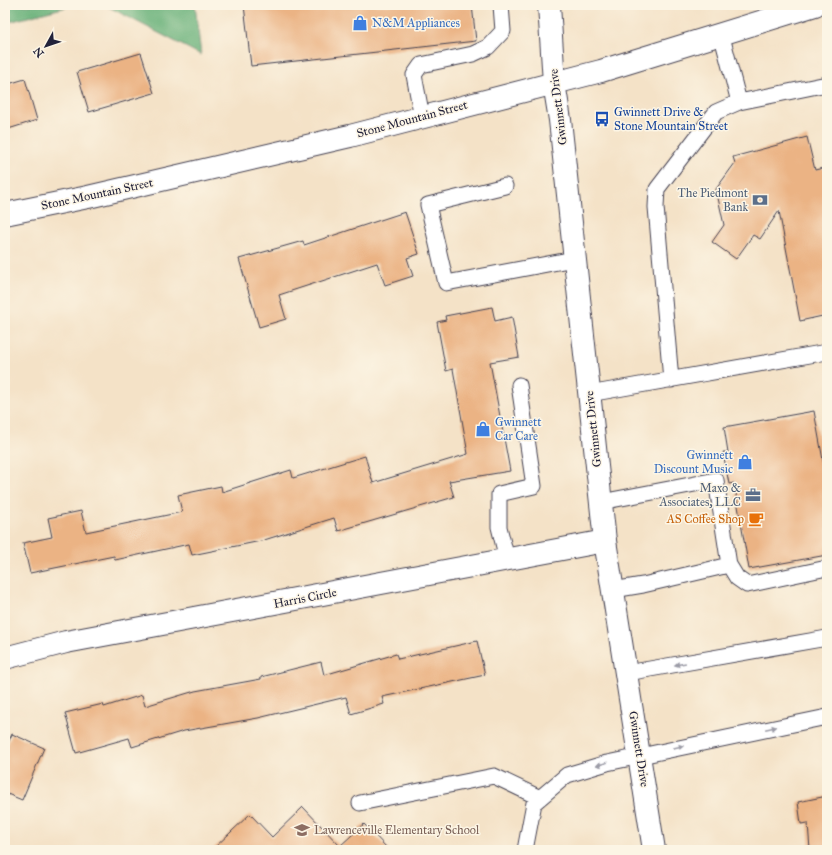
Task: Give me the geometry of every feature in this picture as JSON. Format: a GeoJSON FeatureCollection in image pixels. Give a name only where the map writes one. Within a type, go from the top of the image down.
{"type":"FeatureCollection","features":[{"type":"Feature","properties":{"kind":"street","name":"Gwinnett Drive"},"geometry":{"type":"LineString","coordinates":[[549,5],[554,83],[560,120],[605,541],[628,673],[654,850]]}},
{"type":"Feature","properties":{"kind":"street","name":"Stone Mountain Street"},"geometry":{"type":"LineString","coordinates":[[5,214],[88,197],[334,140],[601,71],[721,34],[769,12],[815,5]]}},
{"type":"Feature","properties":{"kind":"street","name":"Harris Circle"},"geometry":{"type":"LineString","coordinates":[[5,658],[66,642],[605,541]]}},
{"type":"Feature","properties":{"kind":"lane"},"geometry":{"type":"LineString","coordinates":[[422,117],[414,75],[421,65],[473,54],[488,46],[503,31],[501,5]]}},
{"type":"Feature","properties":{"kind":"lane"},"geometry":{"type":"LineString","coordinates":[[721,34],[739,102]]}},
{"type":"Feature","properties":{"kind":"lane"},"geometry":{"type":"LineString","coordinates":[[671,380],[656,207],[657,189],[716,112],[739,102],[827,84]]}},
{"type":"Feature","properties":{"kind":"lane"},"geometry":{"type":"LineString","coordinates":[[505,186],[428,205],[446,283],[574,259]]}},
{"type":"Feature","properties":{"kind":"lane"},"geometry":{"type":"LineString","coordinates":[[589,394],[827,352]]}},
{"type":"Feature","properties":{"kind":"lane"},"geometry":{"type":"LineString","coordinates":[[507,559],[499,527],[499,494],[534,486],[520,385]]}},
{"type":"Feature","properties":{"kind":"lane"},"geometry":{"type":"LineString","coordinates":[[601,502],[716,480],[729,565],[737,578],[747,585],[827,568]]}},
{"type":"Feature","properties":{"kind":"lane"},"geometry":{"type":"LineString","coordinates":[[613,590],[645,585],[729,565]]}},
{"type":"Feature","properties":{"kind":"lane"},"geometry":{"type":"LineString","coordinates":[[628,673],[827,638]]}},
{"type":"Feature","properties":{"kind":"lane"},"geometry":{"type":"LineString","coordinates":[[525,850],[534,803],[567,775],[607,762],[827,717]]}},
{"type":"Feature","properties":{"kind":"lane"},"geometry":{"type":"LineString","coordinates":[[360,803],[494,776],[540,798]]}},
{"type":"Feature","properties":{"kind":"green space"},"geometry":{"type":"Polygon","coordinates":[[[5,5],[74,5],[5,23],[5,5]]]}},
{"type":"Feature","properties":{"kind":"green space"},"geometry":{"type":"Polygon","coordinates":[[[105,5],[195,5],[201,55],[105,5]]]}},
{"type":"Feature","properties":{"kind":"building","name":"N&M Appliances"},"geometry":{"type":"Polygon","coordinates":[[[244,5],[472,5],[476,41],[251,66],[244,5]]]}},
{"type":"Feature","properties":{"kind":"building"},"geometry":{"type":"Polygon","coordinates":[[[141,53],[154,93],[89,112],[77,72],[141,53]]]}},
{"type":"Feature","properties":{"kind":"building"},"geometry":{"type":"Polygon","coordinates":[[[25,79],[37,120],[5,130],[5,85],[25,79]]]}},
{"type":"Feature","properties":{"kind":"building","name":"The Piedmont Bank"},"geometry":{"type":"Polygon","coordinates":[[[807,137],[815,170],[827,167],[827,315],[800,321],[779,211],[760,239],[753,235],[736,259],[712,242],[724,225],[716,189],[735,163],[733,157],[807,137]]]}},
{"type":"Feature","properties":{"kind":"building"},"geometry":{"type":"Polygon","coordinates":[[[405,212],[419,254],[407,258],[413,276],[385,285],[377,263],[279,295],[286,319],[259,327],[239,259],[303,241],[304,245],[405,212]]]}},
{"type":"Feature","properties":{"kind":"building"},"geometry":{"type":"Polygon","coordinates":[[[492,307],[495,321],[512,317],[519,357],[490,362],[510,471],[449,481],[454,497],[338,531],[334,518],[261,541],[192,555],[189,544],[115,560],[114,556],[30,573],[23,543],[52,537],[48,518],[81,511],[86,532],[182,512],[178,495],[221,486],[222,492],[291,470],[293,478],[365,456],[373,483],[468,454],[453,369],[446,371],[437,322],[446,320],[445,316],[492,307]]]}},
{"type":"Feature","properties":{"kind":"building"},"geometry":{"type":"Polygon","coordinates":[[[814,411],[827,482],[827,555],[749,569],[734,483],[729,484],[723,452],[728,452],[724,427],[814,411]]]}},
{"type":"Feature","properties":{"kind":"building"},"geometry":{"type":"Polygon","coordinates":[[[477,641],[485,675],[382,697],[384,704],[351,714],[346,697],[258,718],[184,731],[132,747],[129,738],[76,753],[65,713],[103,704],[104,707],[142,695],[145,706],[195,691],[261,679],[261,677],[321,662],[324,675],[396,654],[398,659],[477,641]]]}},
{"type":"Feature","properties":{"kind":"building"},"geometry":{"type":"Polygon","coordinates":[[[12,734],[44,748],[22,800],[5,793],[5,750],[12,734]]]}},
{"type":"Feature","properties":{"kind":"building"},"geometry":{"type":"Polygon","coordinates":[[[827,796],[827,850],[810,850],[808,823],[801,824],[798,802],[827,796]]]}},
{"type":"Feature","properties":{"kind":"building","name":"Lawrenceville Elementary School"},"geometry":{"type":"Polygon","coordinates":[[[303,807],[340,846],[364,824],[389,850],[212,850],[250,814],[272,837],[303,807]]]}},
{"type":"Feature","properties":{"kind":"place","name":"N&M Appliances"},"geometry":{"type":"Point","coordinates":[360,23]}},
{"type":"Feature","properties":{"kind":"place","name":"Gwinnett Drive & Stone Mountain Street"},"geometry":{"type":"Point","coordinates":[602,119]}},
{"type":"Feature","properties":{"kind":"place","name":"The Piedmont Bank"},"geometry":{"type":"Point","coordinates":[760,200]}},
{"type":"Feature","properties":{"kind":"place","name":"Gwinnett Car Care"},"geometry":{"type":"Point","coordinates":[483,429]}},
{"type":"Feature","properties":{"kind":"place","name":"Gwinnett Discount Music"},"geometry":{"type":"Point","coordinates":[745,462]}},
{"type":"Feature","properties":{"kind":"place","name":"Maxo & Associates, LLC"},"geometry":{"type":"Point","coordinates":[753,495]}},
{"type":"Feature","properties":{"kind":"place","name":"AS Coffee Shop"},"geometry":{"type":"Point","coordinates":[756,519]}},
{"type":"Feature","properties":{"kind":"place","name":"Lawrenceville Elementary School"},"geometry":{"type":"Point","coordinates":[302,830]}}]}
